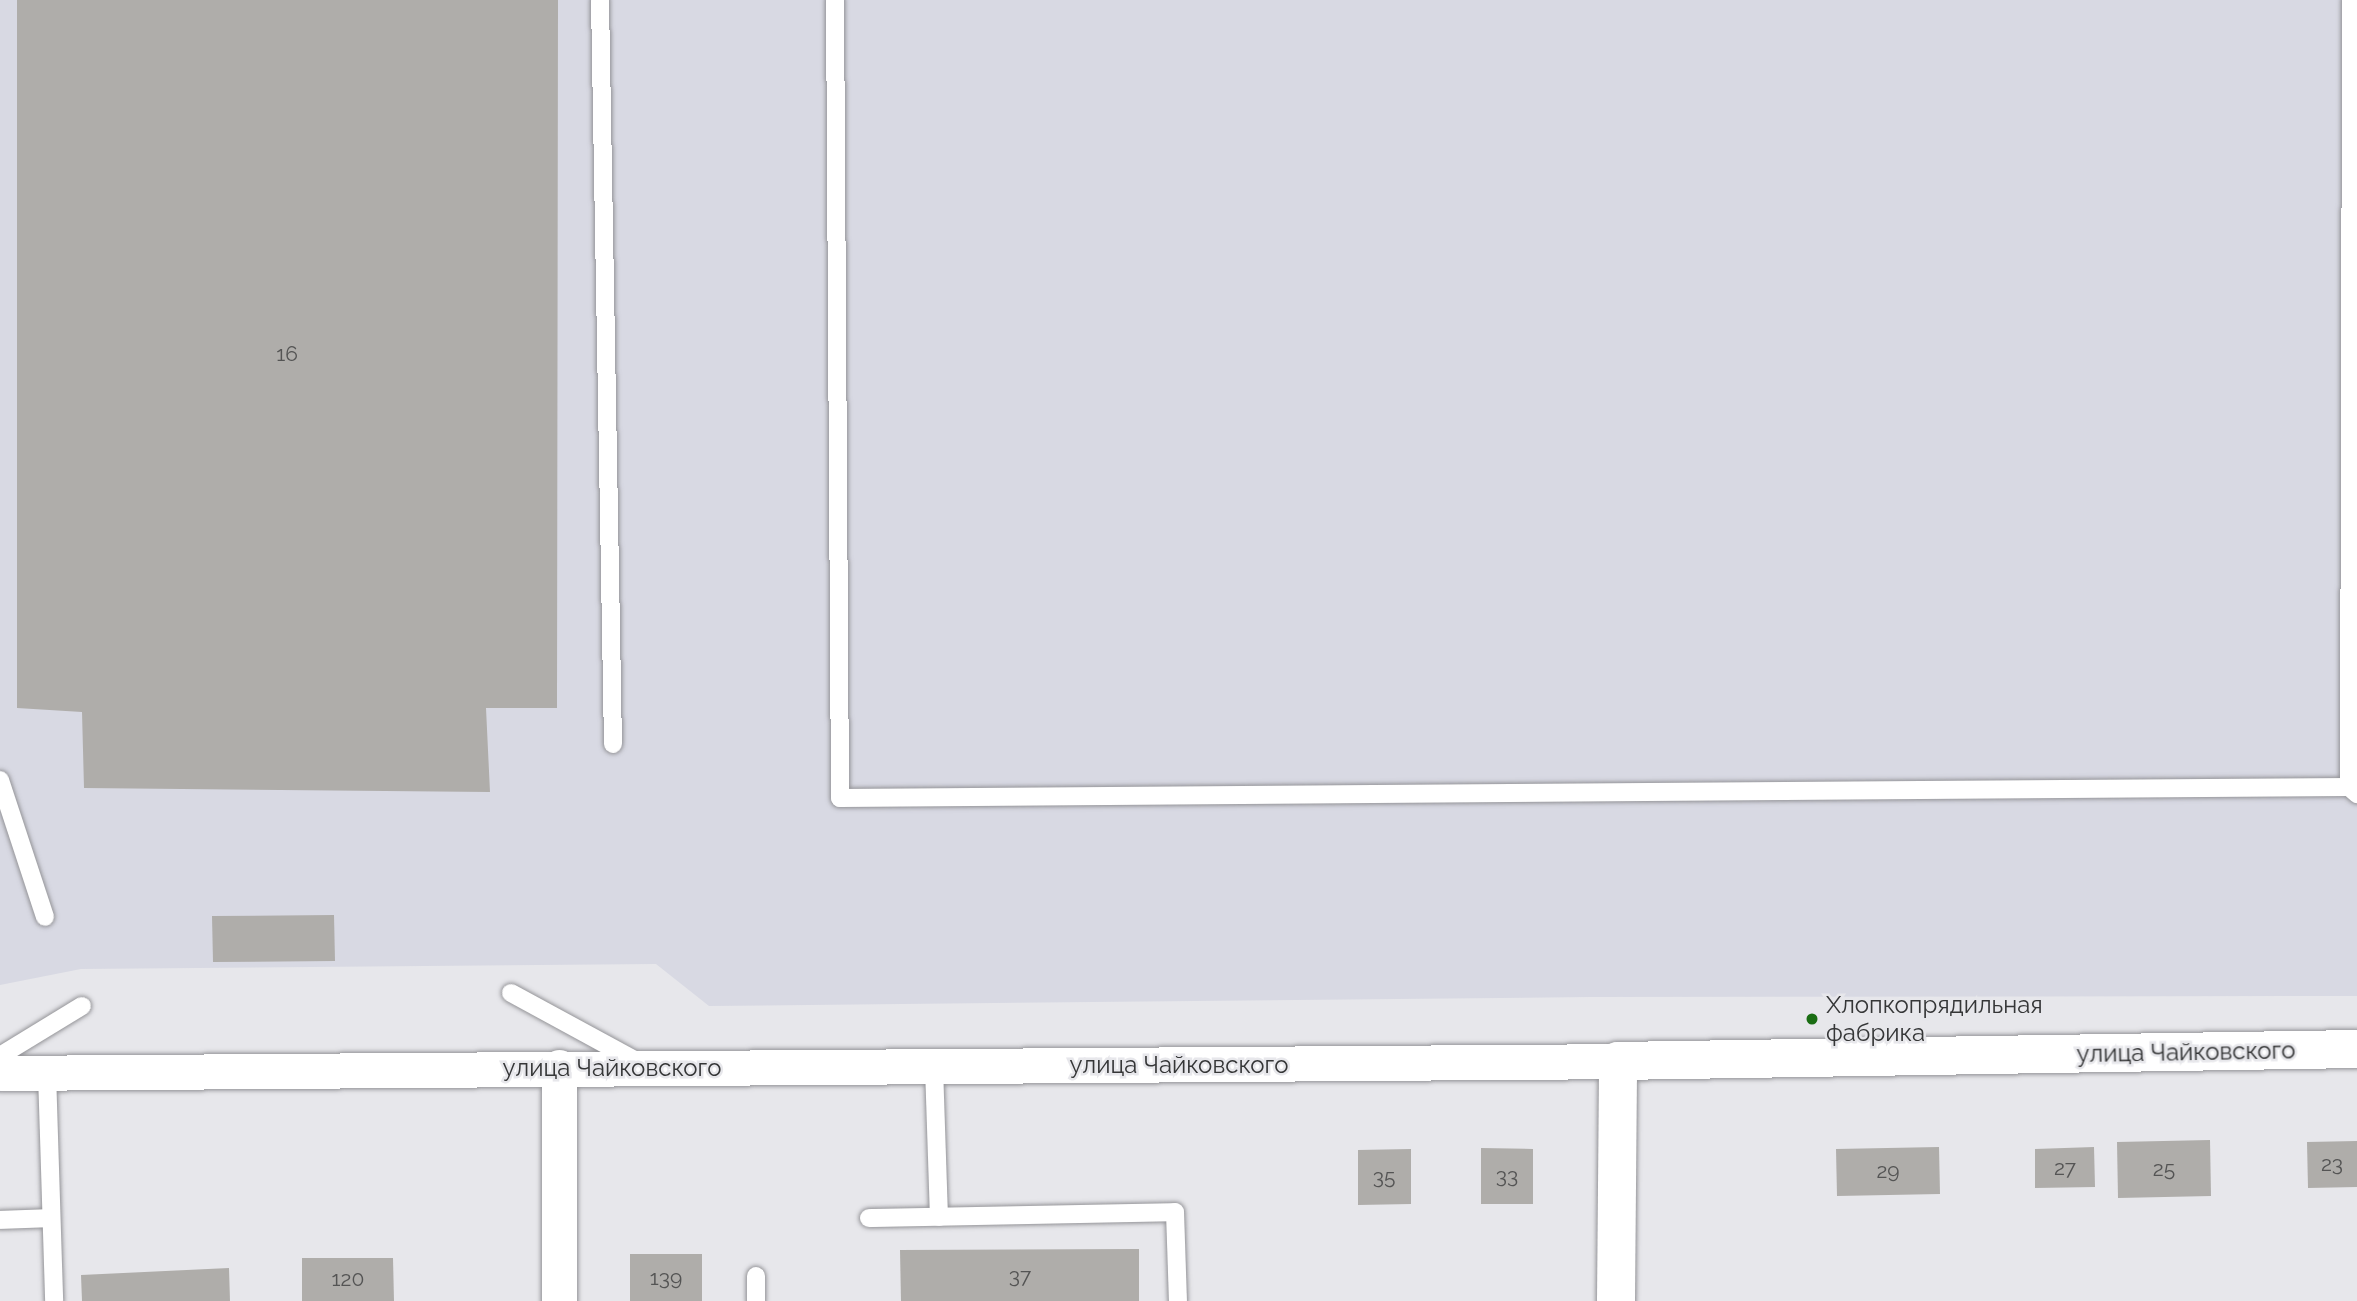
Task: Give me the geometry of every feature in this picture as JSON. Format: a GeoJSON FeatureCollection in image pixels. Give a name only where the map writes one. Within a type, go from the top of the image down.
{"type":"FeatureCollection","features":[{"type":"Feature","properties":{"kind":"main road","name":"улица Чайковского"},"geometry":{"type":"LineString","coordinates":[[1618,1061],[2357,1049]]}},
{"type":"Feature","properties":{"kind":"main road"},"geometry":{"type":"LineString","coordinates":[[1616,1301],[1618,1061]]}},
{"type":"Feature","properties":{"kind":"street","name":"улица Чайковского"},"geometry":{"type":"LineString","coordinates":[[0,1073],[1618,1061]]}},
{"type":"Feature","properties":{"kind":"street"},"geometry":{"type":"LineString","coordinates":[[558,1301],[559,1067]]}},
{"type":"Feature","properties":{"kind":"lane"},"geometry":{"type":"LineString","coordinates":[[600,0],[613,744]]}},
{"type":"Feature","properties":{"kind":"lane"},"geometry":{"type":"LineString","coordinates":[[835,0],[840,799],[2353,790],[2351,0]]}},
{"type":"Feature","properties":{"kind":"lane"},"geometry":{"type":"LineString","coordinates":[[0,780],[45,917]]}},
{"type":"Feature","properties":{"kind":"lane"},"geometry":{"type":"LineString","coordinates":[[511,993],[650,1069]]}},
{"type":"Feature","properties":{"kind":"lane"},"geometry":{"type":"LineString","coordinates":[[0,1056],[82,1006]]}},
{"type":"Feature","properties":{"kind":"lane"},"geometry":{"type":"LineString","coordinates":[[934,1067],[939,1217]]}},
{"type":"Feature","properties":{"kind":"lane"},"geometry":{"type":"LineString","coordinates":[[47,1073],[54,1301]]}},
{"type":"Feature","properties":{"kind":"lane"},"geometry":{"type":"LineString","coordinates":[[869,1218],[1175,1212],[1178,1301]]}},
{"type":"Feature","properties":{"kind":"lane"},"geometry":{"type":"LineString","coordinates":[[0,1220],[51,1218]]}},
{"type":"Feature","properties":{"kind":"lane"},"geometry":{"type":"LineString","coordinates":[[756,1276],[756,1301]]}},
{"type":"Feature","properties":{"kind":"shaded area"},"geometry":{"type":"Polygon","coordinates":[[[0,0],[2357,0],[2357,996],[1590,997],[709,1006],[656,964],[81,969],[0,985],[0,0]]]}},
{"type":"Feature","properties":{"kind":"building"},"geometry":{"type":"Polygon","coordinates":[[[17,0],[558,0],[557,708],[486,708],[490,792],[84,788],[82,712],[17,708],[17,0]]]}},
{"type":"Feature","properties":{"kind":"building"},"geometry":{"type":"Polygon","coordinates":[[[334,915],[335,961],[213,962],[212,916],[334,915]]]}},
{"type":"Feature","properties":{"kind":"building"},"geometry":{"type":"Polygon","coordinates":[[[2210,1140],[2211,1196],[2118,1198],[2117,1142],[2210,1140]]]}},
{"type":"Feature","properties":{"kind":"building"},"geometry":{"type":"Polygon","coordinates":[[[2357,1141],[2357,1187],[2308,1188],[2307,1142],[2357,1141]]]}},
{"type":"Feature","properties":{"kind":"building"},"geometry":{"type":"Polygon","coordinates":[[[1939,1147],[1940,1194],[1837,1196],[1836,1149],[1939,1147]]]}},
{"type":"Feature","properties":{"kind":"building"},"geometry":{"type":"Polygon","coordinates":[[[2094,1147],[2095,1187],[2035,1188],[2035,1149],[2094,1147]]]}},
{"type":"Feature","properties":{"kind":"building"},"geometry":{"type":"Polygon","coordinates":[[[1481,1148],[1533,1149],[1533,1204],[1481,1204],[1481,1148]]]}},
{"type":"Feature","properties":{"kind":"building"},"geometry":{"type":"Polygon","coordinates":[[[1411,1149],[1411,1204],[1358,1205],[1358,1150],[1411,1149]]]}},
{"type":"Feature","properties":{"kind":"building"},"geometry":{"type":"Polygon","coordinates":[[[1139,1249],[1139,1301],[901,1301],[900,1250],[1139,1249]]]}},
{"type":"Feature","properties":{"kind":"building"},"geometry":{"type":"Polygon","coordinates":[[[630,1254],[702,1254],[702,1301],[630,1301],[630,1254]]]}},
{"type":"Feature","properties":{"kind":"building"},"geometry":{"type":"Polygon","coordinates":[[[302,1258],[393,1258],[394,1301],[302,1301],[302,1258]]]}},
{"type":"Feature","properties":{"kind":"building"},"geometry":{"type":"Polygon","coordinates":[[[229,1268],[230,1301],[82,1301],[81,1275],[229,1268]]]}},
{"type":"Feature","properties":{"kind":"place","name":"Хлопкопрядильная фабрика"},"geometry":{"type":"Point","coordinates":[1812,1019]}}]}
